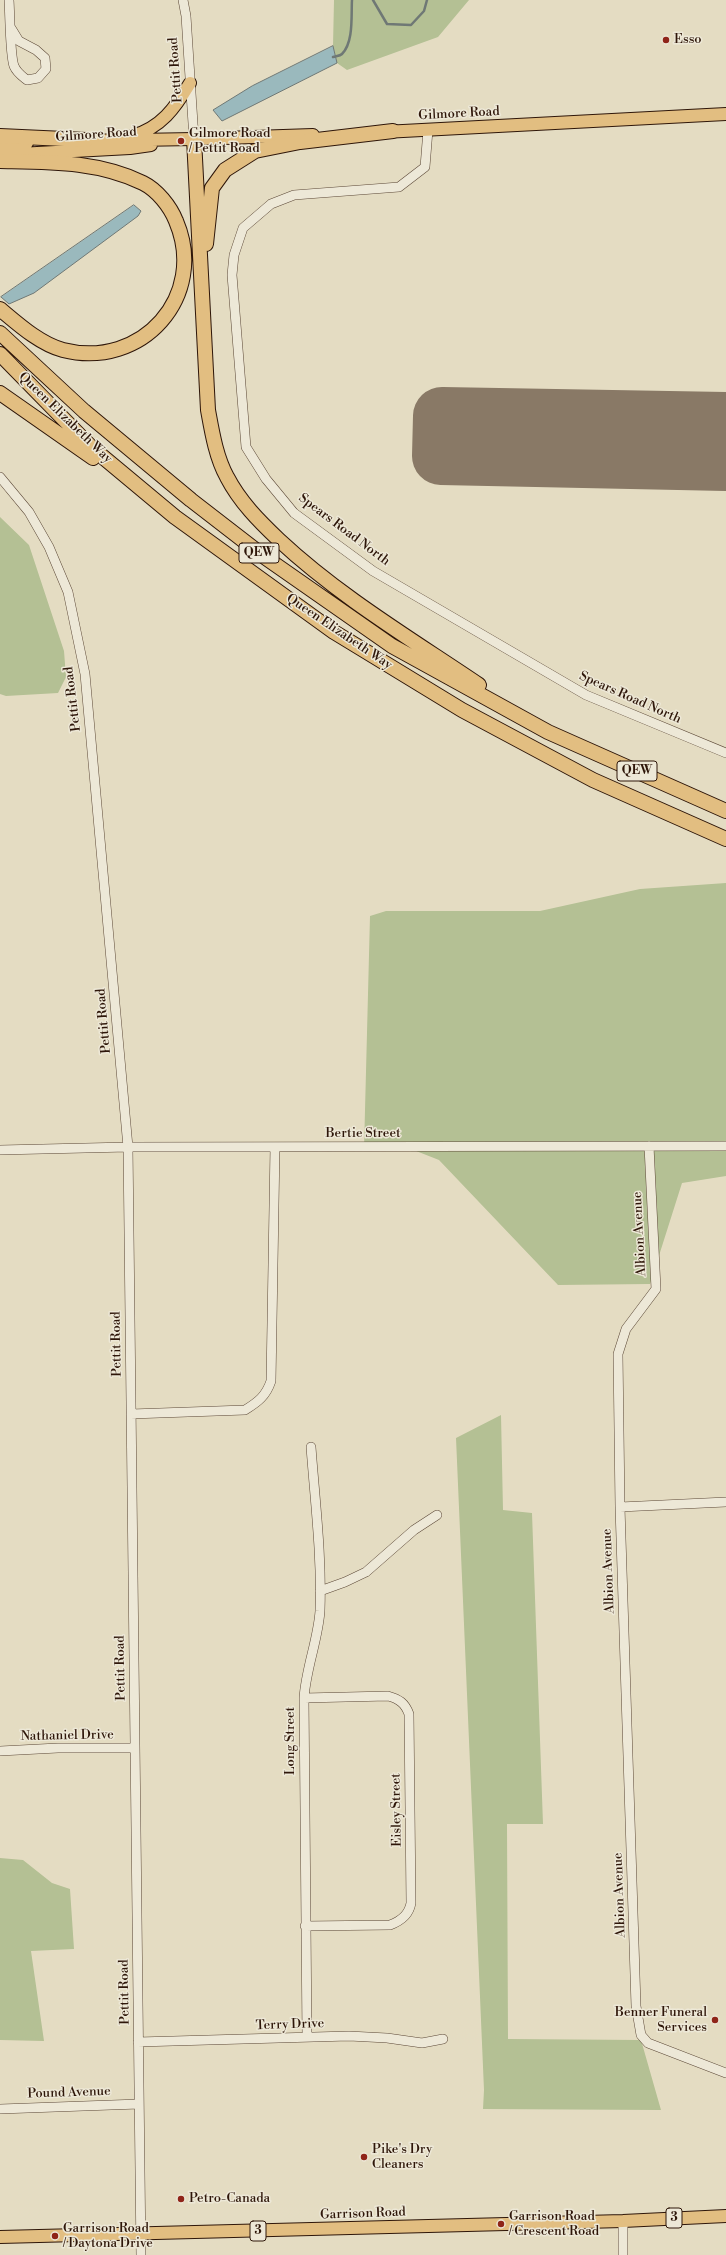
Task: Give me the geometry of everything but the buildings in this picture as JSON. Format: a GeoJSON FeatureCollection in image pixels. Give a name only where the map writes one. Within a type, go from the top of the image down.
{"type":"FeatureCollection","features":[{"type":"Feature","properties":{"kind":"highway"},"geometry":{"type":"LineString","coordinates":[[201,286],[212,188],[225,170],[255,151],[300,142],[393,131]]}},
{"type":"Feature","properties":{"kind":"highway"},"geometry":{"type":"LineString","coordinates":[[0,136],[86,140]]}},
{"type":"Feature","properties":{"kind":"highway"},"geometry":{"type":"LineString","coordinates":[[194,140],[208,410],[213,437],[226,476],[251,513],[300,559],[336,588],[548,732]]}},
{"type":"Feature","properties":{"kind":"highway"},"geometry":{"type":"LineString","coordinates":[[0,162],[76,164],[109,169],[144,183],[160,196],[173,212],[181,232],[185,254],[184,276],[178,296],[167,315],[144,337],[129,345],[96,354],[62,350],[21,326],[0,309]]}},
{"type":"Feature","properties":{"kind":"highway","name":"Queen Elizabeth Way"},"geometry":{"type":"LineString","coordinates":[[0,333],[84,411],[191,500],[266,558],[392,646],[548,732],[726,811]]}},
{"type":"Feature","properties":{"kind":"highway","name":"Queen Elizabeth Way"},"geometry":{"type":"LineString","coordinates":[[0,354],[91,447],[175,517],[334,632],[462,710],[593,780],[726,839]]}},
{"type":"Feature","properties":{"kind":"highway"},"geometry":{"type":"LineString","coordinates":[[0,393],[175,517]]}},
{"type":"Feature","properties":{"kind":"main road"},"geometry":{"type":"LineString","coordinates":[[122,139],[142,133],[166,119],[190,83]]}},
{"type":"Feature","properties":{"kind":"main road","name":"Gilmore Road"},"geometry":{"type":"LineString","coordinates":[[0,144],[122,139],[194,140],[428,130],[726,114]]}},
{"type":"Feature","properties":{"kind":"main road","name":"Gilmore Road"},"geometry":{"type":"LineString","coordinates":[[0,155],[130,148],[194,140]]}},
{"type":"Feature","properties":{"kind":"main road","name":"Garrison Road"},"geometry":{"type":"LineString","coordinates":[[0,2237],[623,2221],[726,2216]]}},
{"type":"Feature","properties":{"kind":"street"},"geometry":{"type":"LineString","coordinates":[[9,0],[11,28],[14,66],[19,74],[27,80],[38,78],[46,69],[45,58],[36,50],[19,42],[11,28]]}},
{"type":"Feature","properties":{"kind":"street","name":"Pettit Road"},"geometry":{"type":"LineString","coordinates":[[183,0],[186,16],[194,140]]}},
{"type":"Feature","properties":{"kind":"street","name":"Spears Road North"},"geometry":{"type":"LineString","coordinates":[[428,130],[424,167],[399,187],[294,195],[270,204],[243,228],[234,255],[232,275],[246,447],[266,479],[294,513],[373,571],[586,695],[726,753]]}},
{"type":"Feature","properties":{"kind":"street","name":"Pettit Road"},"geometry":{"type":"LineString","coordinates":[[0,477],[29,512],[49,547],[68,592],[85,674],[128,1147],[141,2255]]}},
{"type":"Feature","properties":{"kind":"street","name":"Albion Avenue"},"geometry":{"type":"LineString","coordinates":[[649,1146],[656,1289],[626,1329],[618,1354],[620,1507],[636,2006],[641,2035],[648,2043],[726,2073]]}},
{"type":"Feature","properties":{"kind":"street","name":"Bertie Street"},"geometry":{"type":"LineString","coordinates":[[0,1150],[128,1147],[726,1146]]}},
{"type":"Feature","properties":{"kind":"street"},"geometry":{"type":"LineString","coordinates":[[131,1414],[245,1410],[258,1402],[268,1391],[270,1381],[275,1147]]}},
{"type":"Feature","properties":{"kind":"street","name":"Long Street"},"geometry":{"type":"LineString","coordinates":[[306,2037],[304,1698],[307,1670],[320,1612],[311,1447]]}},
{"type":"Feature","properties":{"kind":"street"},"geometry":{"type":"LineString","coordinates":[[620,1507],[726,1502]]}},
{"type":"Feature","properties":{"kind":"street"},"geometry":{"type":"LineString","coordinates":[[320,1591],[345,1582],[366,1572],[414,1530],[437,1515]]}},
{"type":"Feature","properties":{"kind":"street","name":"Eisley Street"},"geometry":{"type":"LineString","coordinates":[[304,1698],[388,1696],[399,1699],[406,1707],[409,1714],[411,1903],[406,1915],[390,1924],[306,1926]]}},
{"type":"Feature","properties":{"kind":"street","name":"Nathaniel Drive"},"geometry":{"type":"LineString","coordinates":[[0,1751],[58,1748],[135,1748]]}},
{"type":"Feature","properties":{"kind":"street","name":"Terry Drive"},"geometry":{"type":"LineString","coordinates":[[138,2042],[306,2037],[387,2038],[422,2043],[442,2039]]}},
{"type":"Feature","properties":{"kind":"street","name":"Pound Avenue"},"geometry":{"type":"LineString","coordinates":[[0,2109],[139,2104]]}},
{"type":"Feature","properties":{"kind":"street"},"geometry":{"type":"LineString","coordinates":[[623,2221],[623,2255]]}},
{"type":"Feature","properties":{"kind":"green space"},"geometry":{"type":"Polygon","coordinates":[[[334,0],[469,0],[438,37],[347,70],[337,63],[333,46],[334,0]]]}},
{"type":"Feature","properties":{"kind":"green space"},"geometry":{"type":"Polygon","coordinates":[[[0,517],[29,545],[64,651],[66,677],[58,693],[6,696],[0,694],[0,517]]]}},
{"type":"Feature","properties":{"kind":"green space"},"geometry":{"type":"Polygon","coordinates":[[[726,883],[726,1176],[682,1183],[650,1284],[558,1285],[439,1160],[411,1149],[364,1149],[370,916],[386,911],[540,911],[640,889],[726,883]]]}},
{"type":"Feature","properties":{"kind":"green space"},"geometry":{"type":"Polygon","coordinates":[[[501,1415],[503,1510],[532,1513],[543,1824],[507,1824],[508,2039],[641,2040],[661,2110],[483,2109],[484,2090],[456,1438],[501,1415]]]}},
{"type":"Feature","properties":{"kind":"green space"},"geometry":{"type":"Polygon","coordinates":[[[0,1858],[23,1860],[52,1883],[70,1889],[74,1949],[31,1951],[44,2041],[0,2040],[0,1858]]]}},
{"type":"Feature","properties":{"kind":"water"},"geometry":{"type":"Polygon","coordinates":[[[333,46],[337,63],[222,121],[213,110],[252,86],[333,46]]]}},
{"type":"Feature","properties":{"kind":"water"},"geometry":{"type":"Polygon","coordinates":[[[134,205],[141,211],[138,216],[34,293],[9,304],[1,297],[134,205]]]}},
{"type":"Feature","properties":{"kind":"waterway"},"geometry":{"type":"LineString","coordinates":[[333,57],[339,56],[346,49],[351,28],[352,0]]}},
{"type":"Feature","properties":{"kind":"waterway"},"geometry":{"type":"LineString","coordinates":[[373,0],[387,24],[411,25],[424,11],[427,0]]}},
{"type":"Feature","properties":{"kind":"runway"},"geometry":{"type":"LineString","coordinates":[[726,421],[442,416],[441,456],[726,462]]}},
{"type":"Feature","properties":{"kind":"place","name":"Esso"},"geometry":{"type":"Point","coordinates":[666,40]}},
{"type":"Feature","properties":{"kind":"place","name":"Gilmore Road / Pettit Road"},"geometry":{"type":"Point","coordinates":[181,141]}},
{"type":"Feature","properties":{"kind":"place","name":"Benner Funeral Services"},"geometry":{"type":"Point","coordinates":[715,2020]}},
{"type":"Feature","properties":{"kind":"place","name":"Pike's Dry Cleaners"},"geometry":{"type":"Point","coordinates":[364,2157]}},
{"type":"Feature","properties":{"kind":"place","name":"Petro-Canada"},"geometry":{"type":"Point","coordinates":[181,2199]}},
{"type":"Feature","properties":{"kind":"place","name":"Garrison Road / Crescent Road"},"geometry":{"type":"Point","coordinates":[501,2224]}},
{"type":"Feature","properties":{"kind":"place","name":"Garrison Road / Daytona Drive"},"geometry":{"type":"Point","coordinates":[55,2236]}}]}
